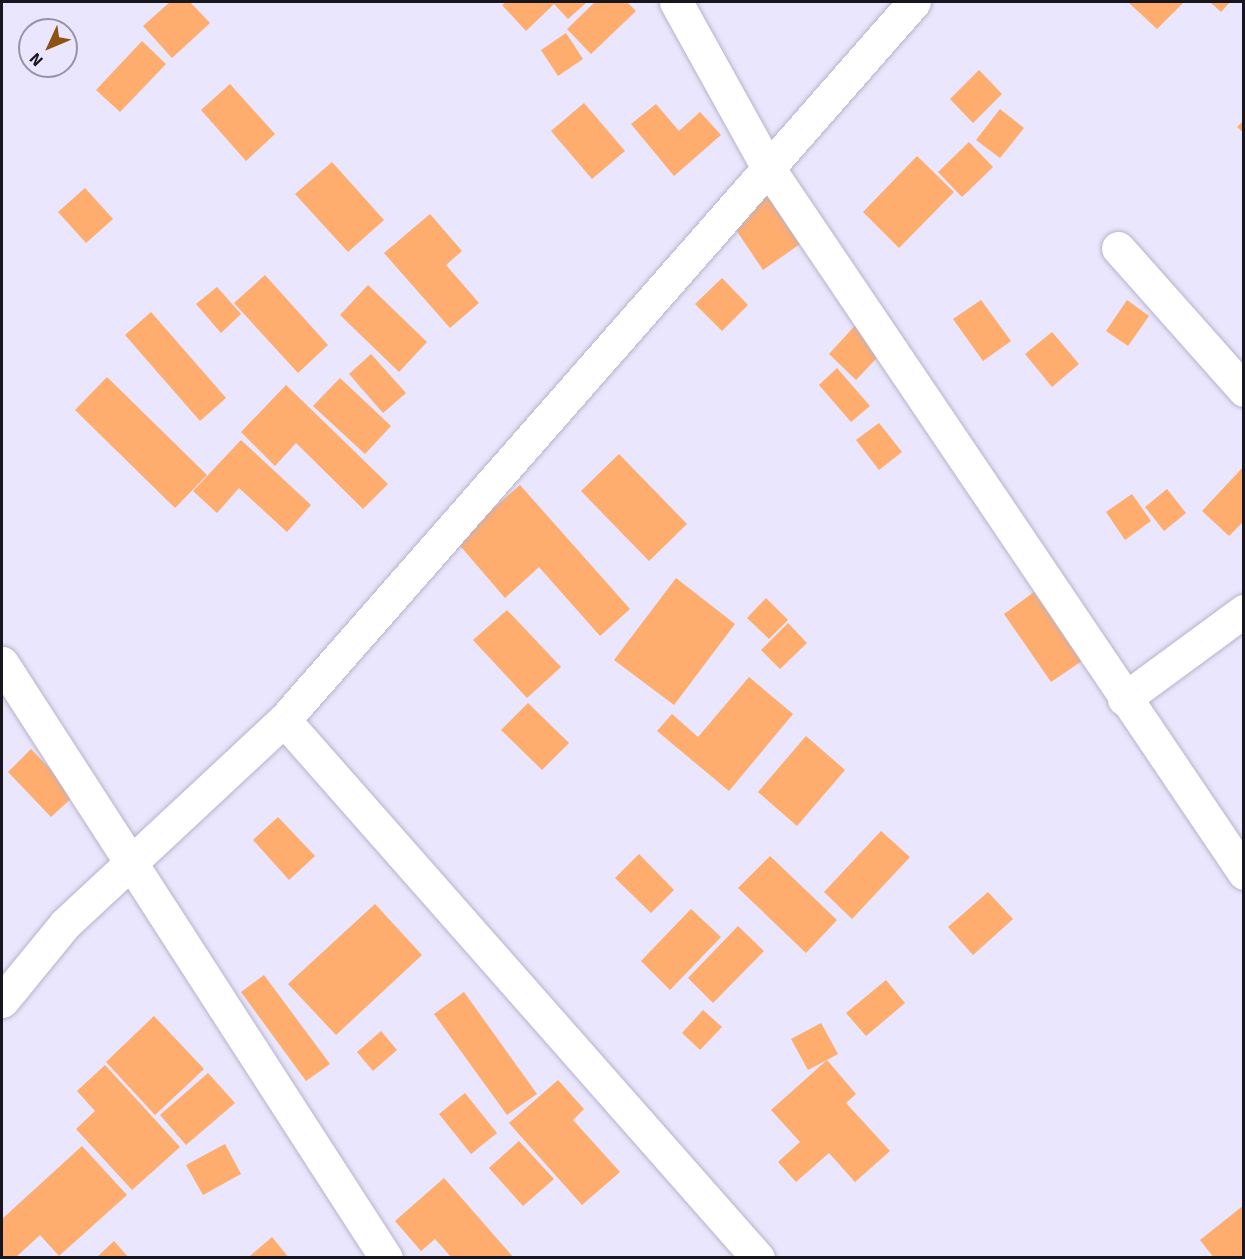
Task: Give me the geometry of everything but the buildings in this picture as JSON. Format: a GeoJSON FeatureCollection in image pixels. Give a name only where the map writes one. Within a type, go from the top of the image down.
{"type":"FeatureCollection","features":[{"type":"Feature","properties":{"kind":"street"},"geometry":{"type":"LineString","coordinates":[[676,2],[767,166],[1124,699],[1244,873]]}},
{"type":"Feature","properties":{"kind":"street"},"geometry":{"type":"LineString","coordinates":[[2,1001],[65,924],[284,720],[767,166],[914,2]]}},
{"type":"Feature","properties":{"kind":"street"},"geometry":{"type":"LineString","coordinates":[[1118,248],[1244,390]]}},
{"type":"Feature","properties":{"kind":"street"},"geometry":{"type":"LineString","coordinates":[[1124,699],[1244,611]]}},
{"type":"Feature","properties":{"kind":"street"},"geometry":{"type":"LineString","coordinates":[[2,663],[386,1257]]}},
{"type":"Feature","properties":{"kind":"street"},"geometry":{"type":"LineString","coordinates":[[284,720],[758,1257]]}}]}
